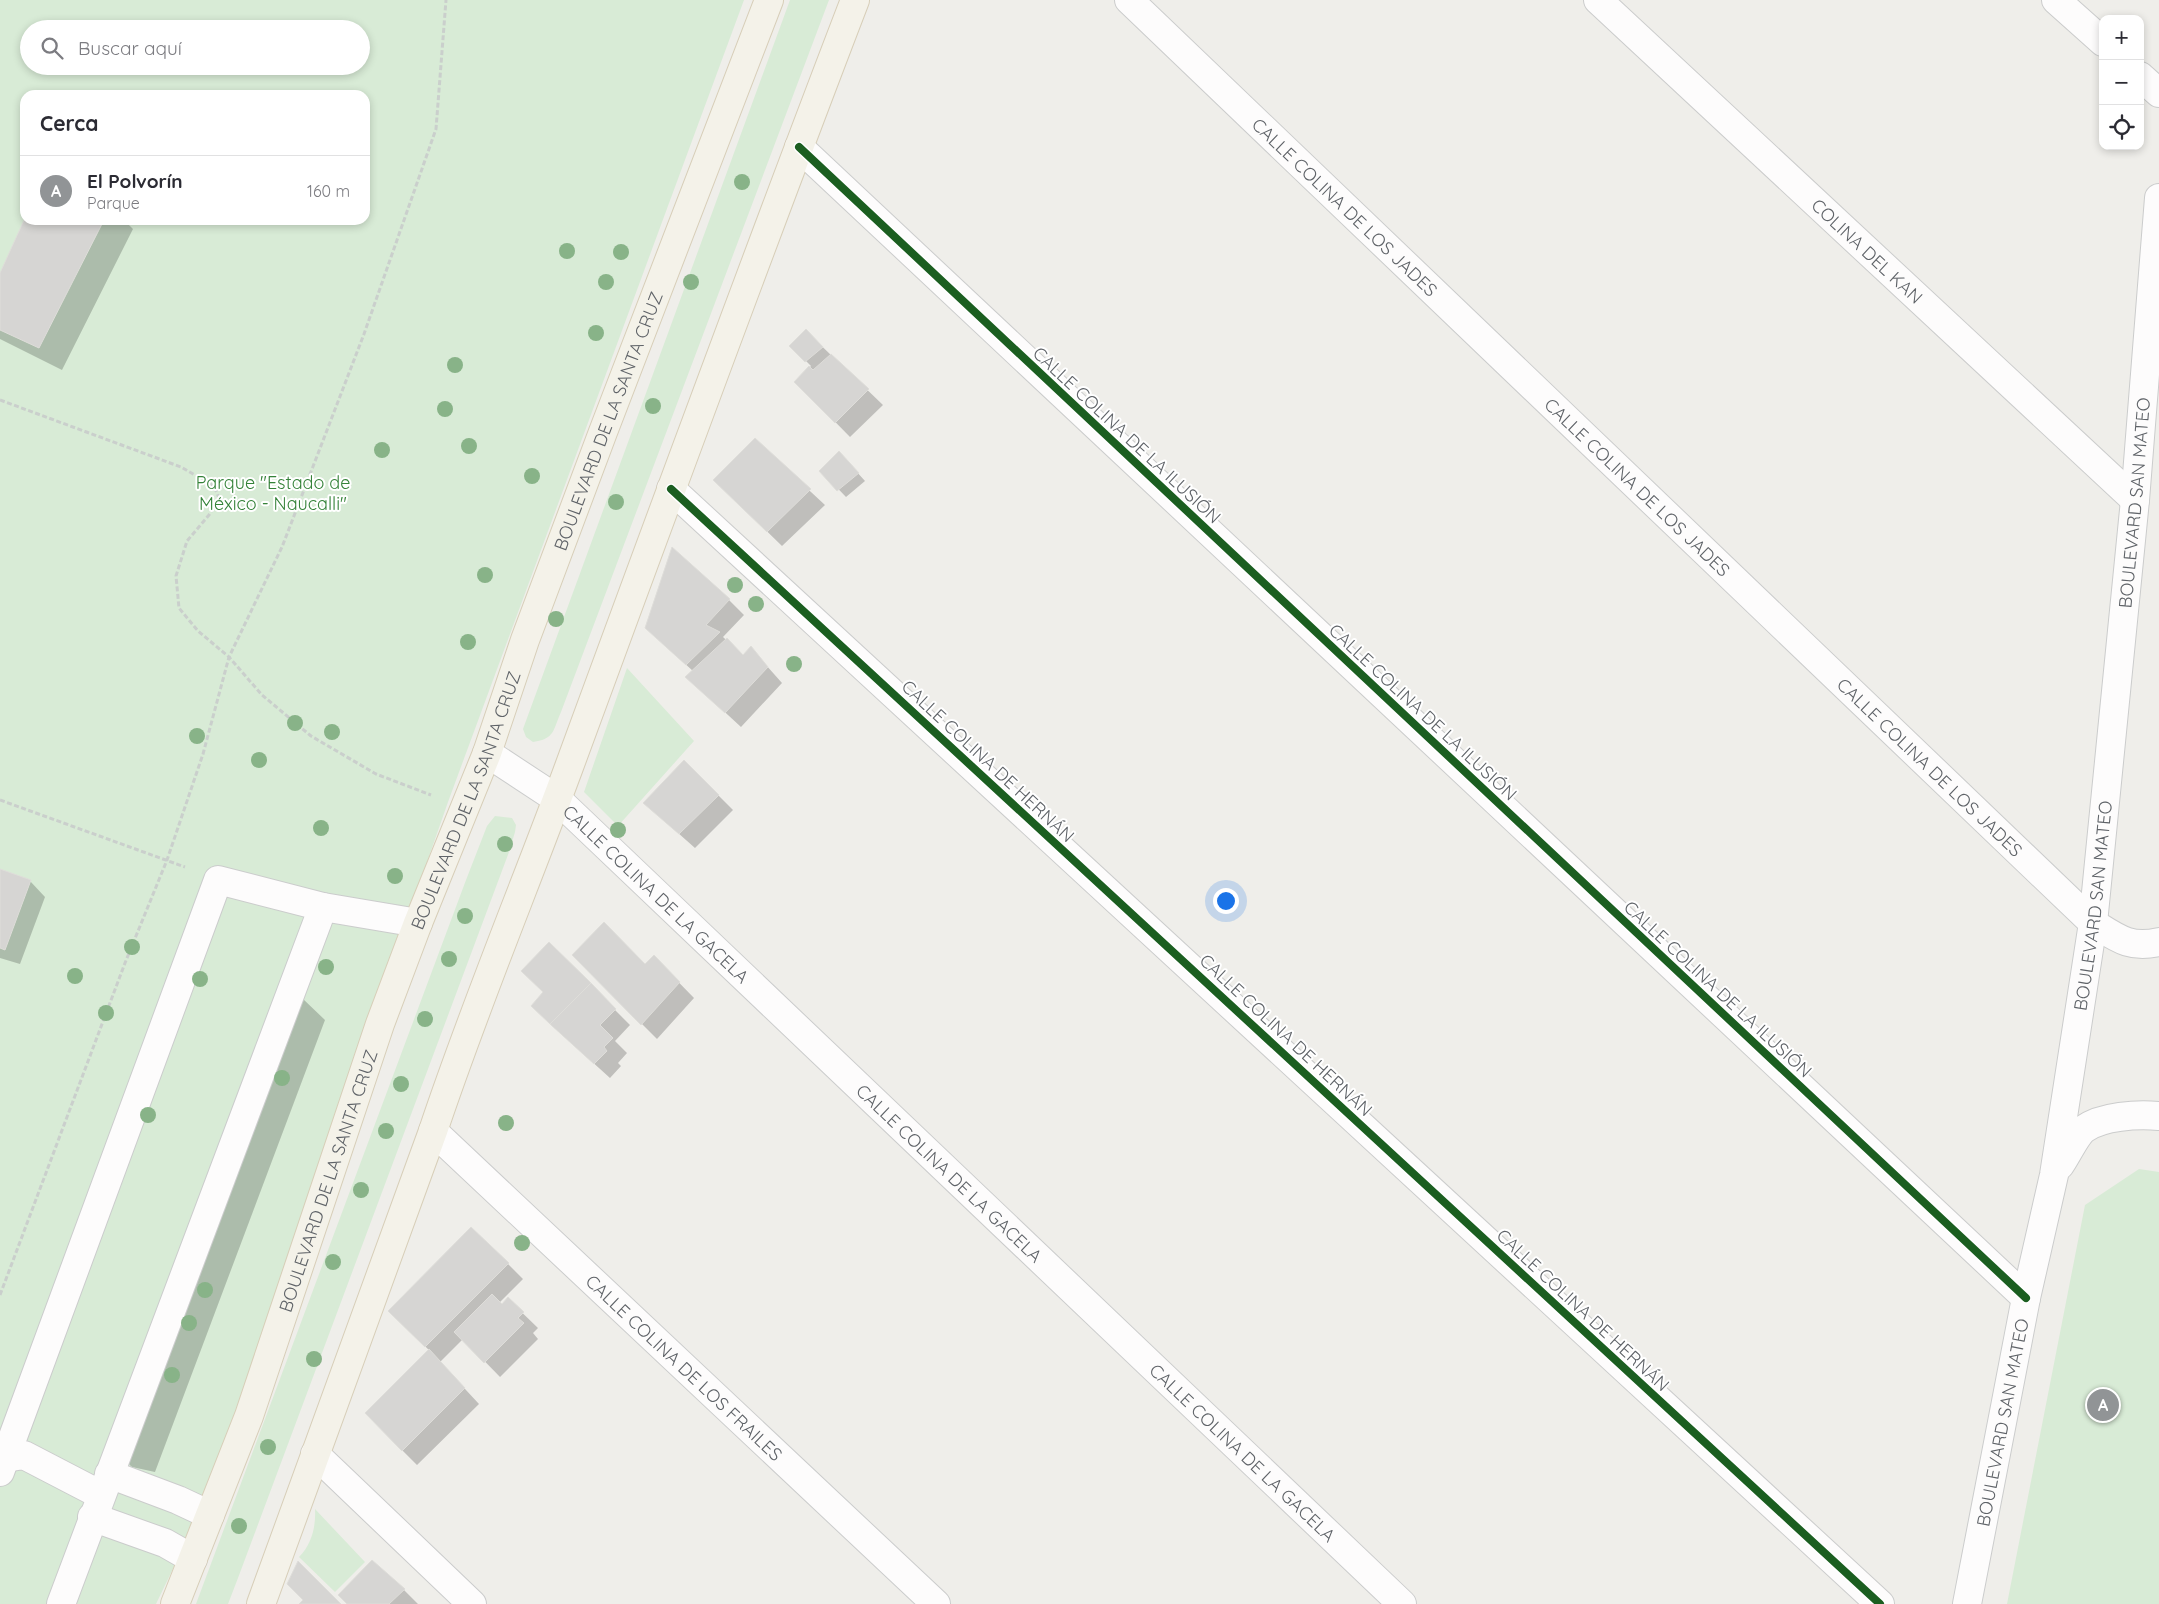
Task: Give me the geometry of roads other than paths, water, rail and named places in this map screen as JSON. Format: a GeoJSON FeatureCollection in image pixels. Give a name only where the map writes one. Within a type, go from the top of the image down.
{"type":"FeatureCollection","features":[{"type":"Feature","properties":{"kind":"main road","name":"BOULEVARD DE LA SANTA CRUZ"},"geometry":{"type":"LineString","coordinates":[[175,1604],[248,1416],[380,1024],[418,923],[487,753],[529,631],[596,450],[769,0]]}},
{"type":"Feature","properties":{"kind":"main road"},"geometry":{"type":"LineString","coordinates":[[261,1604],[458,1058],[557,799],[798,147],[855,0]]}},
{"type":"Feature","properties":{"kind":"street","name":"CALLE COLINA DE LOS JADES"},"geometry":{"type":"LineString","coordinates":[[1129,0],[2093,922],[2119,939],[2141,946],[2159,942]]}},
{"type":"Feature","properties":{"kind":"street","name":"COLINA DEL KAN"},"geometry":{"type":"LineString","coordinates":[[1598,0],[2135,500]]}},
{"type":"Feature","properties":{"kind":"street"},"geometry":{"type":"LineString","coordinates":[[2056,0],[2099,38]]}},
{"type":"Feature","properties":{"kind":"street"},"geometry":{"type":"LineString","coordinates":[[2144,80],[2159,93]]}},
{"type":"Feature","properties":{"kind":"street","name":"CALLE COLINA DE LA ILUSIÓN"},"geometry":{"type":"LineString","coordinates":[[798,147],[2026,1298]]}},
{"type":"Feature","properties":{"kind":"street","name":"BOULEVARD SAN MATEO"},"geometry":{"type":"LineString","coordinates":[[1967,1604],[2026,1298],[2054,1175],[2093,922],[2135,500],[2159,198]]}},
{"type":"Feature","properties":{"kind":"street","name":"CALLE COLINA DE HERNÁN"},"geometry":{"type":"LineString","coordinates":[[671,489],[1880,1604]]}},
{"type":"Feature","properties":{"kind":"street","name":"CALLE COLINA DE LA GACELA"},"geometry":{"type":"LineString","coordinates":[[487,753],[557,799],[1402,1604]]}},
{"type":"Feature","properties":{"kind":"street"},"geometry":{"type":"LineString","coordinates":[[3,1465],[218,880],[323,907],[418,923]]}},
{"type":"Feature","properties":{"kind":"street"},"geometry":{"type":"LineString","coordinates":[[61,1604],[323,907]]}},
{"type":"Feature","properties":{"kind":"street"},"geometry":{"type":"LineString","coordinates":[[2054,1175],[2083,1130],[2111,1119],[2139,1114],[2159,1116]]}},
{"type":"Feature","properties":{"kind":"street","name":"CALLE COLINA DE LOS FRAILES"},"geometry":{"type":"LineString","coordinates":[[433,1131],[936,1604]]}},
{"type":"Feature","properties":{"kind":"street"},"geometry":{"type":"LineString","coordinates":[[315,1454],[472,1604]]}},
{"type":"Feature","properties":{"kind":"street"},"geometry":{"type":"LineString","coordinates":[[3,1465],[24,1455],[101,1495],[165,1543],[193,1558]]}},
{"type":"Feature","properties":{"kind":"street"},"geometry":{"type":"LineString","coordinates":[[101,1495],[178,1500],[210,1515]]}},
{"type":"Feature","properties":{"kind":"place","name":"El Polvorín"},"geometry":{"type":"Point","coordinates":[2103,1405]}},
{"type":"Feature","properties":{"kind":"park label","name":"Parque \"Estado de México - Naucalli\""},"geometry":{"type":"Point","coordinates":[273,492]}}]}
